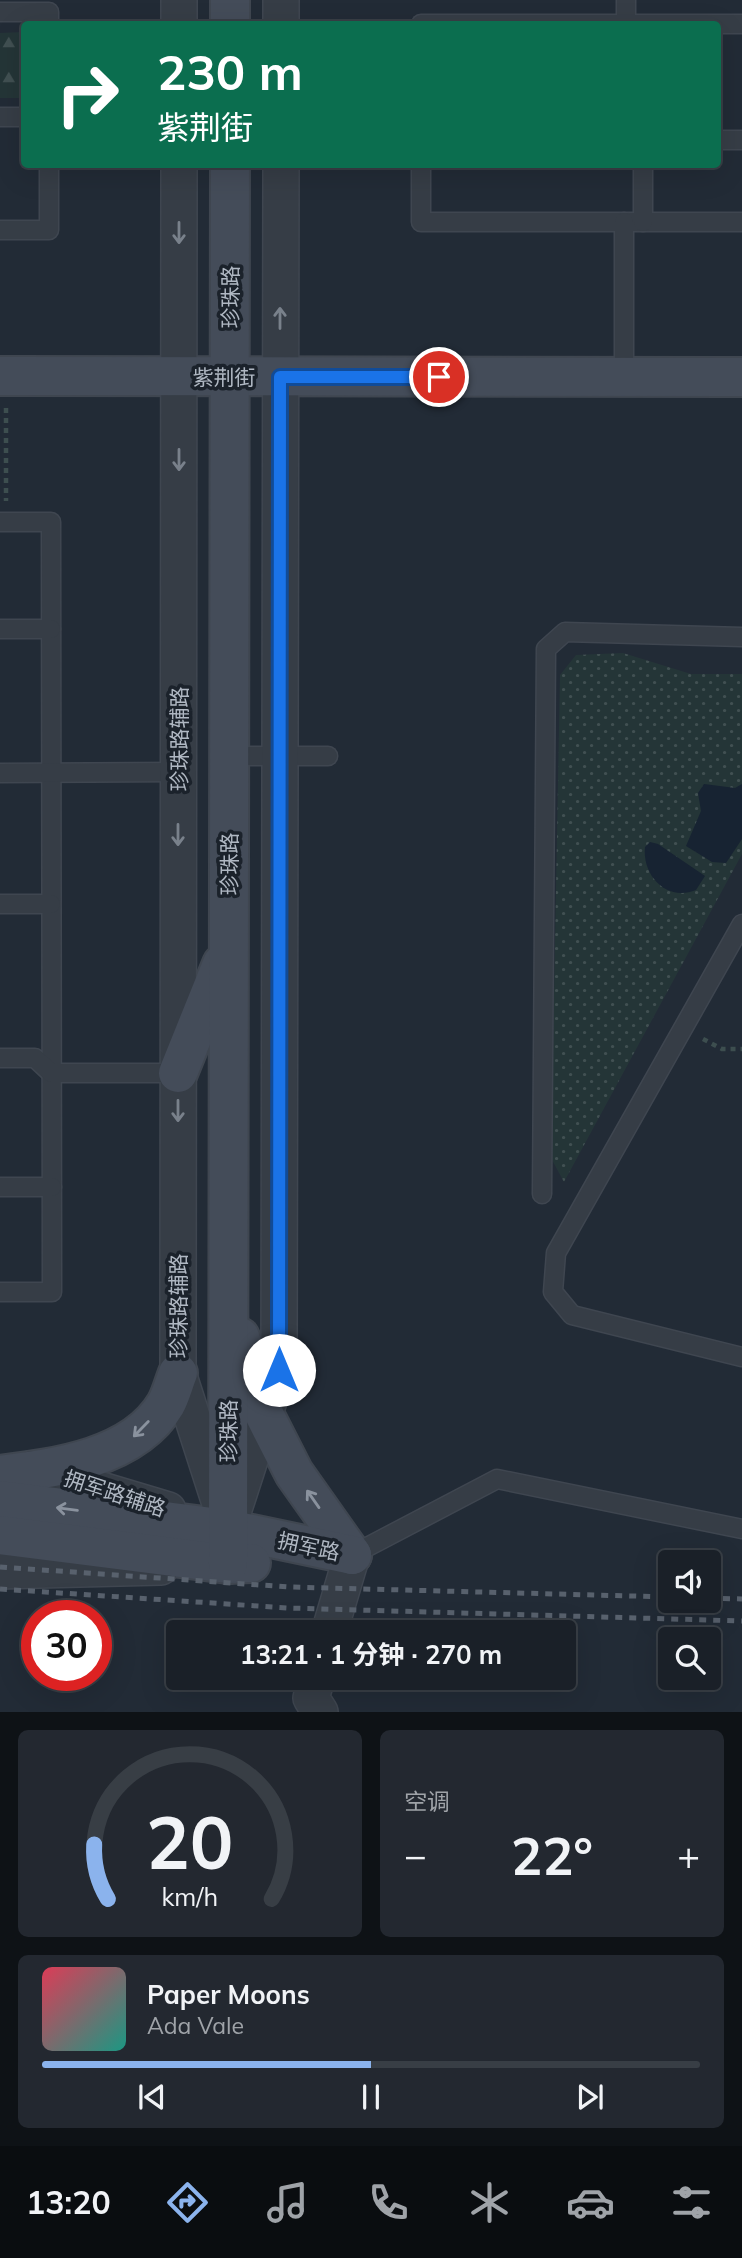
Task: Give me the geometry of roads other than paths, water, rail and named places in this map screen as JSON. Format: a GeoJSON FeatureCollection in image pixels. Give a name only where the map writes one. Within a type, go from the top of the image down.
{"type":"FeatureCollection","features":[{"type":"Feature","properties":{"kind":"street"},"geometry":{"type":"LineString","coordinates":[[179,0],[179,21]]}},
{"type":"Feature","properties":{"kind":"street"},"geometry":{"type":"LineString","coordinates":[[230,0],[230,21]]}},
{"type":"Feature","properties":{"kind":"street"},"geometry":{"type":"LineString","coordinates":[[281,0],[281,21]]}},
{"type":"Feature","properties":{"kind":"street","name":"珍珠路辅路"},"geometry":{"type":"LineString","coordinates":[[179,168],[178,1373],[228,1547]]}},
{"type":"Feature","properties":{"kind":"street","name":"珍珠路"},"geometry":{"type":"LineString","coordinates":[[228,1547],[230,168]]}},
{"type":"Feature","properties":{"kind":"street"},"geometry":{"type":"LineString","coordinates":[[0,1571],[228,1547],[263,1412],[279,1370],[281,168]]}},
{"type":"Feature","properties":{"kind":"street","name":"紫荆街"},"geometry":{"type":"LineString","coordinates":[[3,376],[742,377]]}},
{"type":"Feature","properties":{"kind":"street"},"geometry":{"type":"LineString","coordinates":[[178,1073],[229,946]]}},
{"type":"Feature","properties":{"kind":"street"},"geometry":{"type":"LineString","coordinates":[[229,1301],[263,1412],[295,1473],[352,1555],[333,1620]]}},
{"type":"Feature","properties":{"kind":"street"},"geometry":{"type":"LineString","coordinates":[[0,1475],[40,1470],[89,1457],[131,1440],[165,1405],[178,1373]]}},
{"type":"Feature","properties":{"kind":"street","name":"拥军路辅路"},"geometry":{"type":"LineString","coordinates":[[0,1465],[40,1470],[228,1547]]}},
{"type":"Feature","properties":{"kind":"street","name":"拥军路"},"geometry":{"type":"LineString","coordinates":[[0,1500],[228,1547]]}},
{"type":"Feature","properties":{"kind":"street","name":"拥军路"},"geometry":{"type":"LineString","coordinates":[[0,1535],[352,1555]]}},
{"type":"Feature","properties":{"kind":"street"},"geometry":{"type":"LineString","coordinates":[[313,1690],[311,1698],[320,1712]]}},
{"type":"Feature","properties":{"kind":"lane"},"geometry":{"type":"LineString","coordinates":[[626,0],[626,21]]}},
{"type":"Feature","properties":{"kind":"lane"},"geometry":{"type":"LineString","coordinates":[[0,12],[49,12],[49,21]]}},
{"type":"Feature","properties":{"kind":"lane"},"geometry":{"type":"LineString","coordinates":[[721,24],[742,24]]}},
{"type":"Feature","properties":{"kind":"lane"},"geometry":{"type":"LineString","coordinates":[[0,117],[21,117]]}},
{"type":"Feature","properties":{"kind":"lane"},"geometry":{"type":"LineString","coordinates":[[721,140],[742,140]]}},
{"type":"Feature","properties":{"kind":"lane"},"geometry":{"type":"LineString","coordinates":[[0,230],[49,230],[49,168]]}},
{"type":"Feature","properties":{"kind":"lane"},"geometry":{"type":"LineString","coordinates":[[421,168],[421,222],[742,222]]}},
{"type":"Feature","properties":{"kind":"lane"},"geometry":{"type":"LineString","coordinates":[[643,168],[643,222]]}},
{"type":"Feature","properties":{"kind":"lane"},"geometry":{"type":"LineString","coordinates":[[624,222],[624,377]]}},
{"type":"Feature","properties":{"kind":"lane"},"geometry":{"type":"LineString","coordinates":[[0,1292],[52,1292],[51,522],[3,522]]}},
{"type":"Feature","properties":{"kind":"lane"},"geometry":{"type":"LineString","coordinates":[[0,629],[51,629]]}},
{"type":"Feature","properties":{"kind":"lane"},"geometry":{"type":"LineString","coordinates":[[542,1194],[545,649],[565,632],[742,637]]}},
{"type":"Feature","properties":{"kind":"lane"},"geometry":{"type":"LineString","coordinates":[[229,756],[328,756]]}},
{"type":"Feature","properties":{"kind":"lane"},"geometry":{"type":"LineString","coordinates":[[0,773],[178,772]]}},
{"type":"Feature","properties":{"kind":"lane"},"geometry":{"type":"LineString","coordinates":[[0,904],[51,904]]}},
{"type":"Feature","properties":{"kind":"lane"},"geometry":{"type":"LineString","coordinates":[[742,924],[556,1253],[553,1292],[572,1315],[742,1357]]}},
{"type":"Feature","properties":{"kind":"lane"},"geometry":{"type":"LineString","coordinates":[[0,1058],[35,1058],[51,1073],[178,1073]]}},
{"type":"Feature","properties":{"kind":"lane"},"geometry":{"type":"LineString","coordinates":[[0,1187],[52,1186]]}},
{"type":"Feature","properties":{"kind":"lane"},"geometry":{"type":"LineString","coordinates":[[352,1555],[497,1479],[742,1529]]}},
{"type":"Feature","properties":{"kind":"water"},"geometry":{"type":"Polygon","coordinates":[[[704,784],[735,788],[742,784],[742,839],[726,863],[712,862],[686,846],[701,811],[698,793],[704,784]]]}},
{"type":"Feature","properties":{"kind":"water"},"geometry":{"type":"Polygon","coordinates":[[[650,842],[658,844],[705,876],[696,890],[675,892],[658,884],[652,877],[645,858],[645,847],[650,842]]]}},
{"type":"Feature","properties":{"kind":"railway"},"geometry":{"type":"LineString","coordinates":[[0,1567],[289,1587],[658,1597]]}},
{"type":"Feature","properties":{"kind":"railway"},"geometry":{"type":"LineString","coordinates":[[0,1589],[288,1608],[742,1621]]}},
{"type":"Feature","properties":{"kind":"railway"},"geometry":{"type":"LineString","coordinates":[[721,1598],[742,1599]]}}]}
